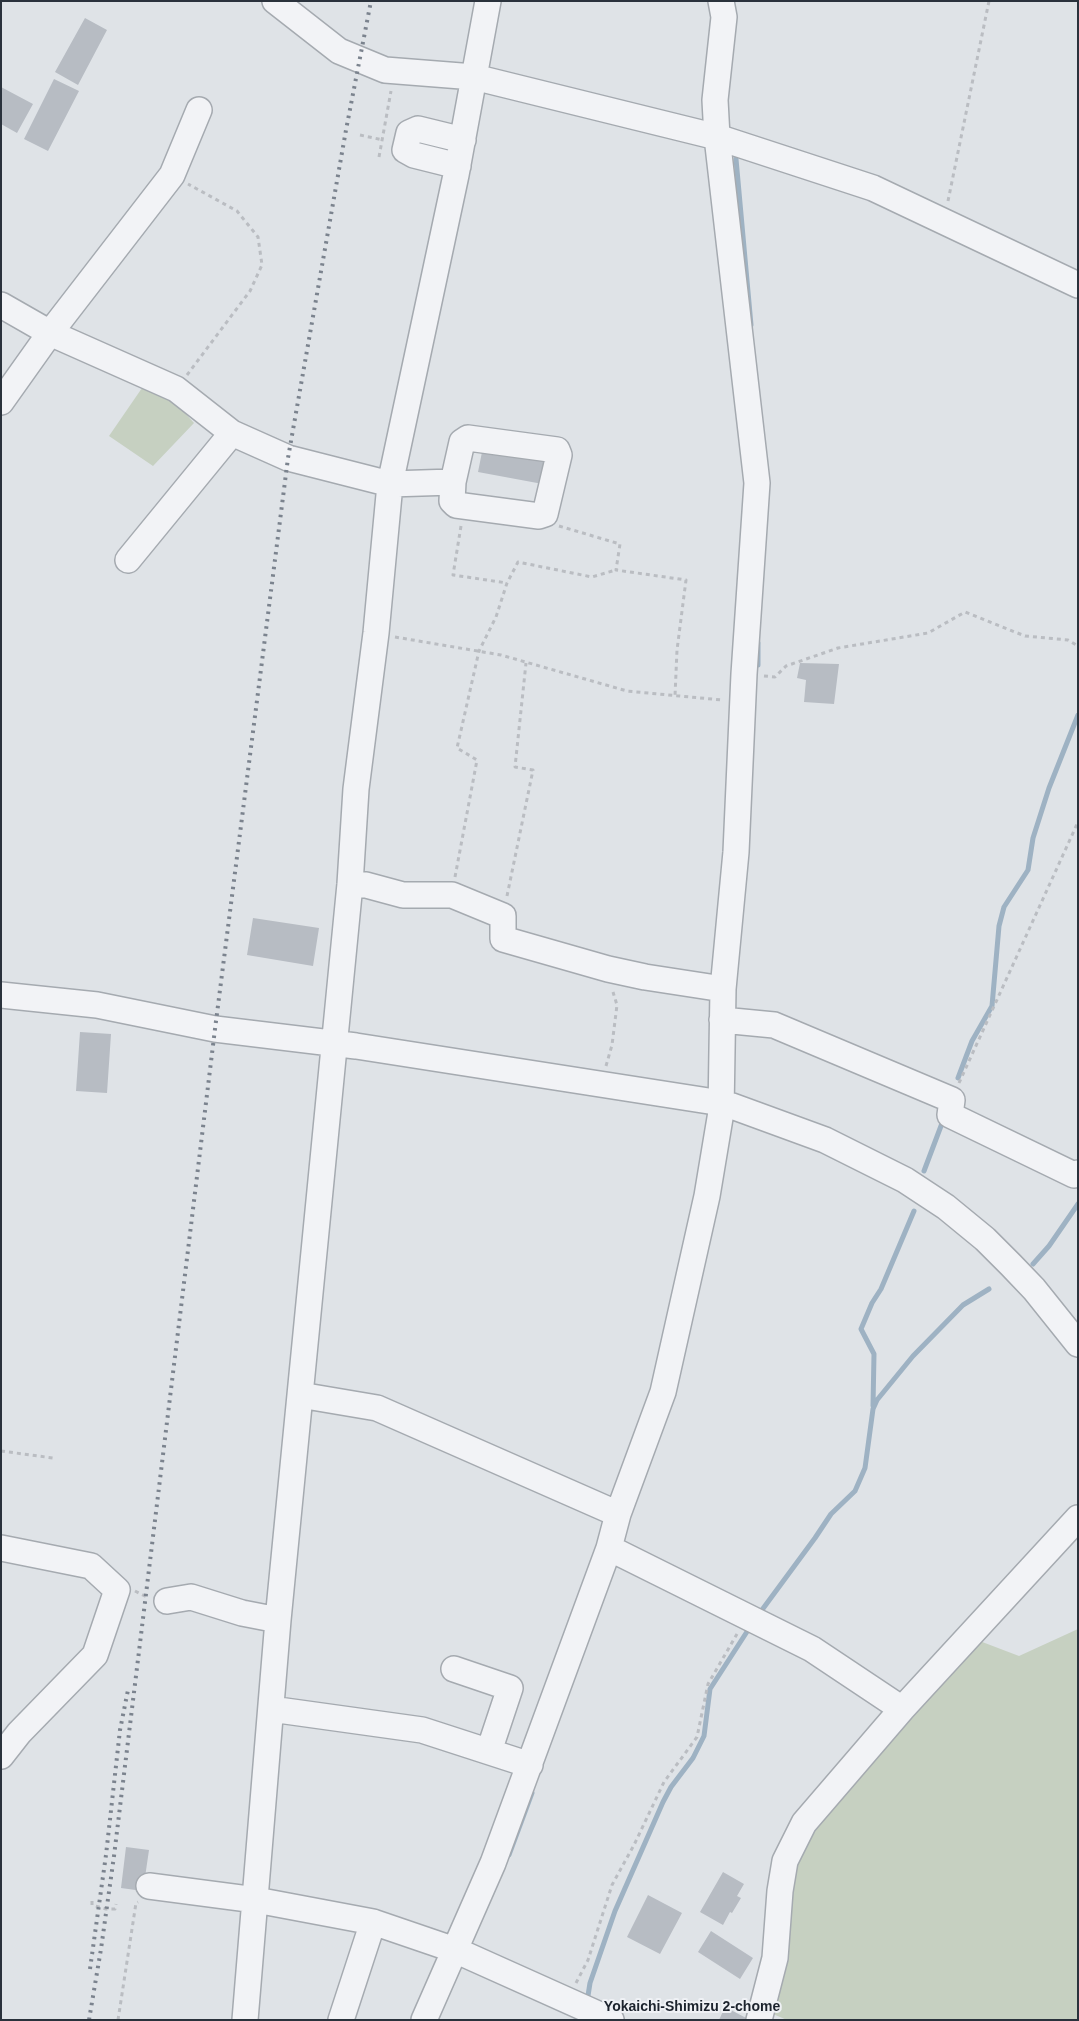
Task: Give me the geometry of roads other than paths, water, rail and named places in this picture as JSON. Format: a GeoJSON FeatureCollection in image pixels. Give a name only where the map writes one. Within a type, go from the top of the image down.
{"type":"FeatureCollection","features":[{"type":"Feature","properties":{"kind":"street"},"geometry":{"type":"LineString","coordinates":[[275,1],[339,51],[385,70],[474,77],[717,137],[873,188],[1078,285]]}},
{"type":"Feature","properties":{"kind":"street"},"geometry":{"type":"LineString","coordinates":[[245,2020],[278,1620],[350,884],[356,789],[376,632],[390,484],[458,166],[488,1]]}},
{"type":"Feature","properties":{"kind":"street"},"geometry":{"type":"LineString","coordinates":[[424,2020],[493,1863],[610,1548],[618,1514],[663,1392],[707,1196],[721,1112],[723,989],[736,852],[744,674],[757,483],[717,137],[715,100],[724,17],[721,1]]}},
{"type":"Feature","properties":{"kind":"street"},"geometry":{"type":"LineString","coordinates":[[1,402],[50,334],[172,175],[199,110]]}},
{"type":"Feature","properties":{"kind":"street"},"geometry":{"type":"LineString","coordinates":[[458,166],[414,155],[405,150],[409,133],[418,129],[463,140]]}},
{"type":"Feature","properties":{"kind":"street"},"geometry":{"type":"LineString","coordinates":[[1,305],[50,334],[176,389],[232,434],[288,458],[390,484],[453,482]]}},
{"type":"Feature","properties":{"kind":"street"},"geometry":{"type":"LineString","coordinates":[[128,560],[232,434]]}},
{"type":"Feature","properties":{"kind":"street"},"geometry":{"type":"LineString","coordinates":[[468,438],[557,450],[559,455],[545,514],[539,516],[456,505],[452,501],[453,482],[462,442],[468,438]]}},
{"type":"Feature","properties":{"kind":"street"},"geometry":{"type":"LineString","coordinates":[[350,884],[366,885],[403,895],[452,895],[503,916],[503,940],[608,969],[645,977],[723,989]]}},
{"type":"Feature","properties":{"kind":"street"},"geometry":{"type":"LineString","coordinates":[[1,995],[97,1005],[215,1029],[334,1043],[720,1103],[826,1140],[905,1180],[946,1207],[985,1239],[1011,1265],[1034,1289],[1078,1344]]}},
{"type":"Feature","properties":{"kind":"street"},"geometry":{"type":"LineString","coordinates":[[722,1020],[774,1026],[952,1100],[950,1115],[1074,1175],[1078,1173]]}},
{"type":"Feature","properties":{"kind":"street"},"geometry":{"type":"LineString","coordinates":[[300,1395],[377,1408],[618,1514]]}},
{"type":"Feature","properties":{"kind":"street"},"geometry":{"type":"LineString","coordinates":[[759,2020],[775,1958],[780,1891],[785,1861],[804,1823],[902,1709],[1078,1518]]}},
{"type":"Feature","properties":{"kind":"street"},"geometry":{"type":"LineString","coordinates":[[1,1548],[91,1566],[117,1590],[96,1655],[19,1733],[1,1756]]}},
{"type":"Feature","properties":{"kind":"street"},"geometry":{"type":"LineString","coordinates":[[610,1548],[812,1649],[902,1709]]}},
{"type":"Feature","properties":{"kind":"street"},"geometry":{"type":"LineString","coordinates":[[166,1601],[191,1597],[242,1614],[278,1620]]}},
{"type":"Feature","properties":{"kind":"street"},"geometry":{"type":"LineString","coordinates":[[454,1668],[510,1688],[489,1751]]}},
{"type":"Feature","properties":{"kind":"street"},"geometry":{"type":"LineString","coordinates":[[271,1709],[422,1730],[530,1765]]}},
{"type":"Feature","properties":{"kind":"street"},"geometry":{"type":"LineString","coordinates":[[159,1887],[256,1900],[373,1922],[455,1950],[585,2008]]}},
{"type":"Feature","properties":{"kind":"street"},"geometry":{"type":"LineString","coordinates":[[341,2020],[373,1922]]}},
{"type":"Feature","properties":{"kind":"waterway"},"geometry":{"type":"LineString","coordinates":[[736,159],[751,325]]}},
{"type":"Feature","properties":{"kind":"waterway"},"geometry":{"type":"LineString","coordinates":[[758,643],[758,665]]}},
{"type":"Feature","properties":{"kind":"waterway"},"geometry":{"type":"LineString","coordinates":[[958,1078],[972,1041],[992,1006],[999,926],[1004,907],[1028,870],[1033,838],[1049,788],[1078,715]]}},
{"type":"Feature","properties":{"kind":"waterway"},"geometry":{"type":"LineString","coordinates":[[924,1171],[944,1118]]}},
{"type":"Feature","properties":{"kind":"waterway"},"geometry":{"type":"LineString","coordinates":[[1033,1264],[1049,1246],[1078,1204]]}},
{"type":"Feature","properties":{"kind":"waterway"},"geometry":{"type":"LineString","coordinates":[[873,1406],[874,1354],[861,1329],[872,1303],[881,1289],[914,1211]]}},
{"type":"Feature","properties":{"kind":"waterway"},"geometry":{"type":"LineString","coordinates":[[759,1614],[831,1514],[855,1491],[865,1468],[873,1409],[877,1400],[913,1356],[963,1305],[989,1289]]}},
{"type":"Feature","properties":{"kind":"waterway"},"geometry":{"type":"LineString","coordinates":[[587,2002],[590,1983],[615,1911],[663,1802],[671,1787],[693,1758],[704,1736],[710,1689],[750,1627]]}},
{"type":"Feature","properties":{"kind":"waterway"},"geometry":{"type":"LineString","coordinates":[[509,1855],[532,1793]]}},
{"type":"Feature","properties":{"kind":"railway"},"geometry":{"type":"LineString","coordinates":[[89,2020],[114,1856],[215,1029],[288,458],[346,130],[371,1]]}},
{"type":"Feature","properties":{"kind":"railway"},"geometry":{"type":"LineString","coordinates":[[90,1969],[106,1855],[120,1730],[128,1690]]}},
{"type":"Feature","properties":{"kind":"district","name":"Yokaichi-Shimizu 2-chome"},"geometry":{"type":"Point","coordinates":[692,2007]}}]}
